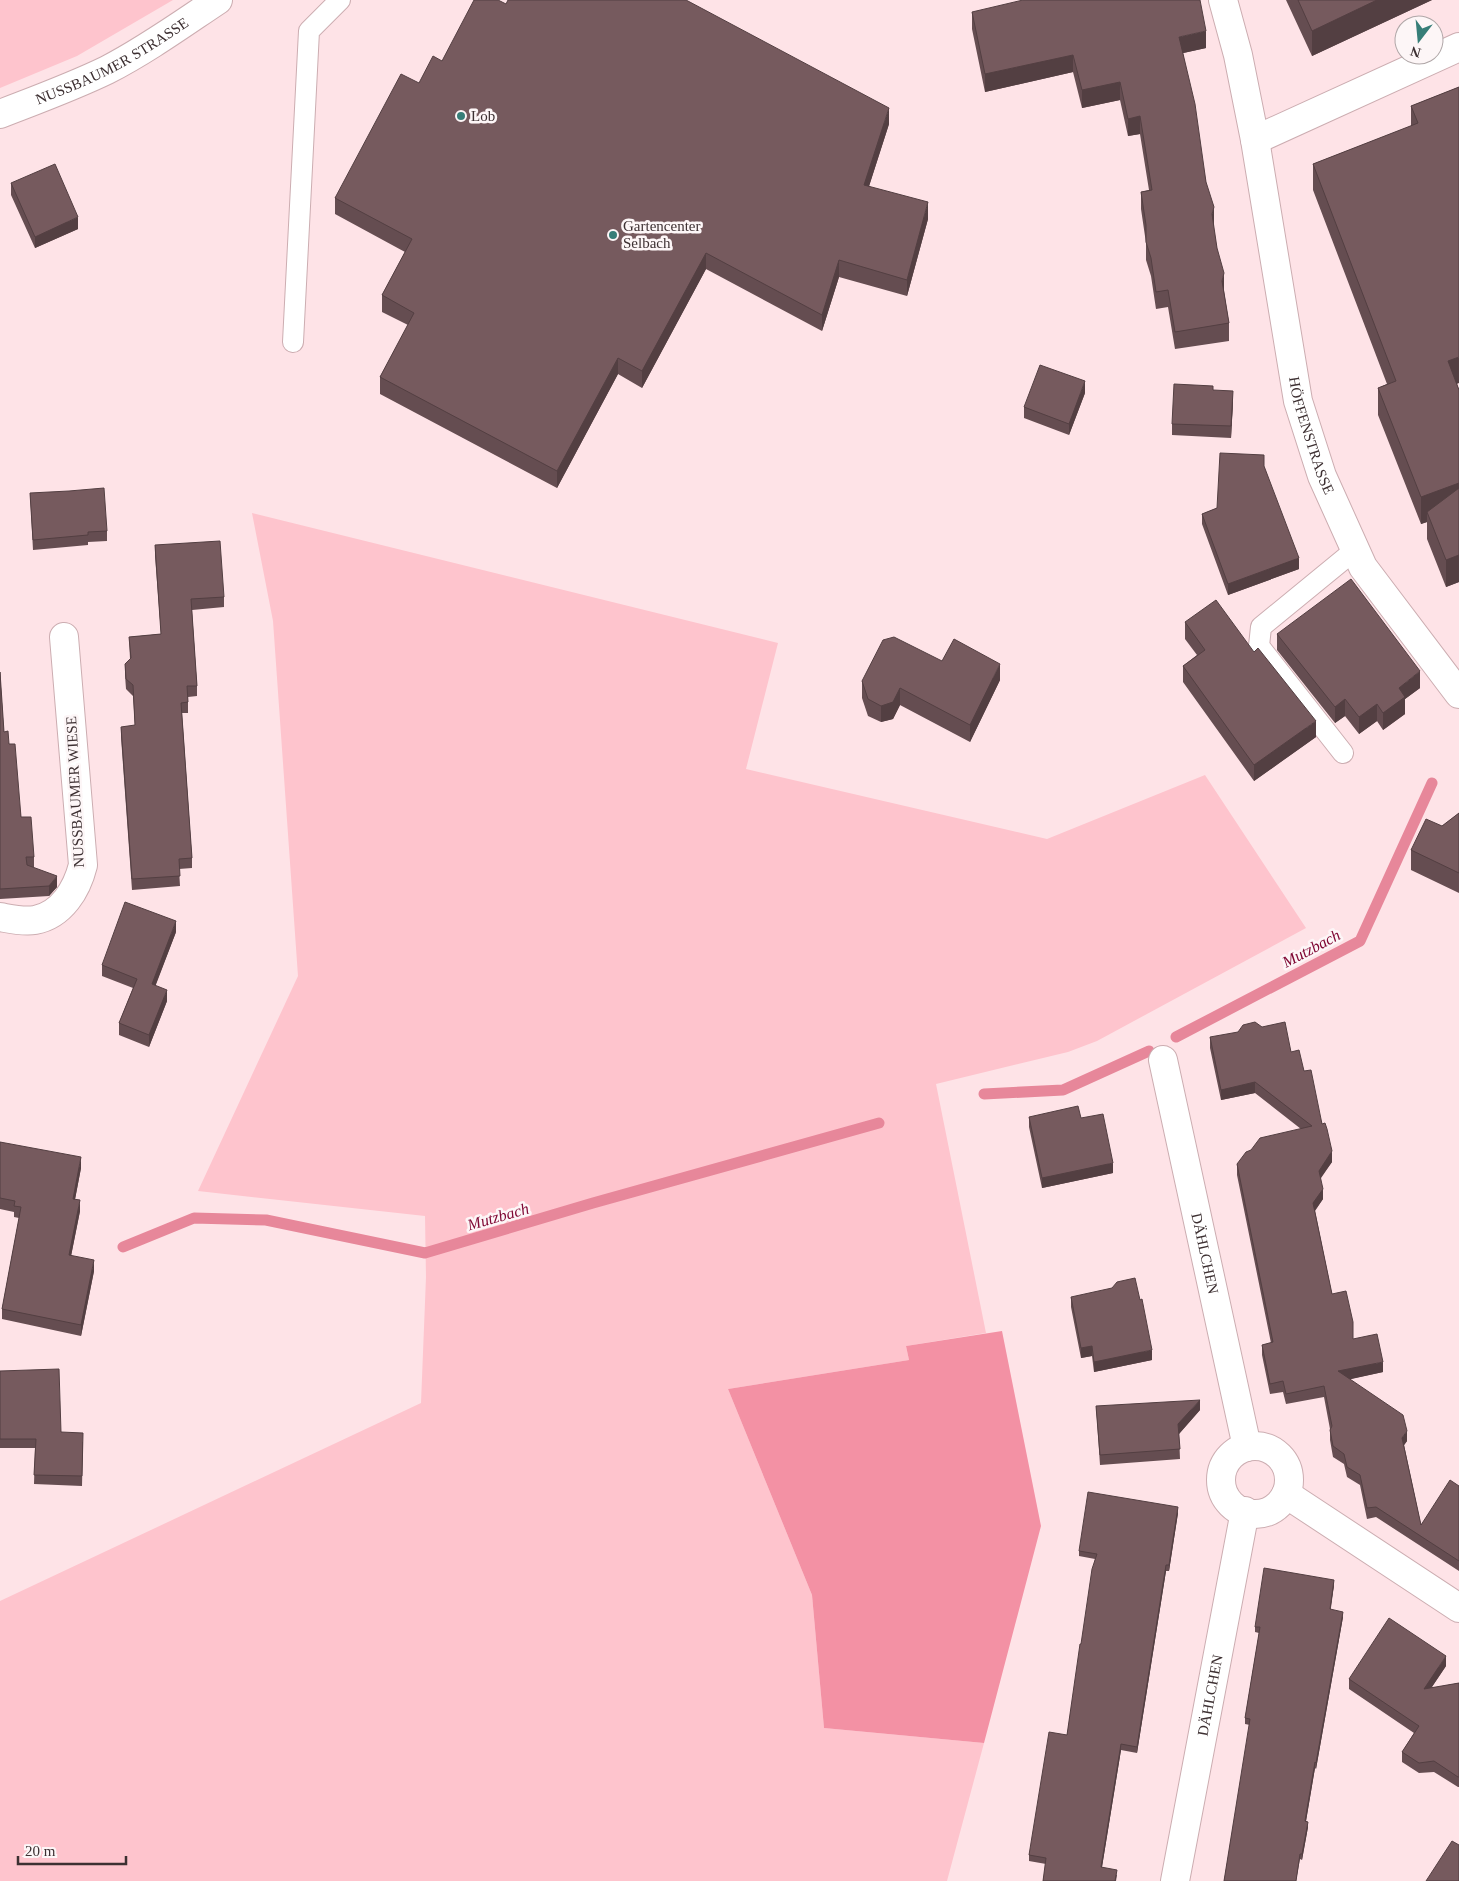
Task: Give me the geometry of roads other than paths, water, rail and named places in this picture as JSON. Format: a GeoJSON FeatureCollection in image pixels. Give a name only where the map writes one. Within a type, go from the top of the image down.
{"type":"FeatureCollection","features":[{"type":"Feature","properties":{"kind":"street","name":"NUSSBAUMER STRASSE"},"geometry":{"type":"LineString","coordinates":[[0,114],[54,94],[109,69],[153,44],[218,0]]}},
{"type":"Feature","properties":{"kind":"street","name":"HÖFFENSTRASSE"},"geometry":{"type":"LineString","coordinates":[[1223,0],[1238,55],[1255,140],[1298,402],[1322,476],[1363,568],[1459,694]]}},
{"type":"Feature","properties":{"kind":"street"},"geometry":{"type":"LineString","coordinates":[[1255,140],[1459,47]]}},
{"type":"Feature","properties":{"kind":"street","name":"NUSSBAUMER WIESE"},"geometry":{"type":"LineString","coordinates":[[0,916],[19,920],[36,920],[53,913],[69,898],[78,882],[82,865],[64,637]]}},
{"type":"Feature","properties":{"kind":"street","name":"DÄHLCHEN"},"geometry":{"type":"LineString","coordinates":[[1163,1060],[1247,1447]]}},
{"type":"Feature","properties":{"kind":"street"},"geometry":{"type":"LineString","coordinates":[[1259,1446],[1278,1454],[1285,1463],[1289,1473],[1289,1484],[1286,1494],[1280,1503],[1271,1510],[1261,1513],[1250,1513],[1240,1510],[1230,1502],[1224,1493],[1223,1470],[1228,1459],[1236,1451],[1247,1447],[1259,1446]]}},
{"type":"Feature","properties":{"kind":"street"},"geometry":{"type":"LineString","coordinates":[[1286,1494],[1459,1608]]}},
{"type":"Feature","properties":{"kind":"street","name":"DÄHLCHEN"},"geometry":{"type":"LineString","coordinates":[[1175,1881],[1245,1511]]}},
{"type":"Feature","properties":{"kind":"lane"},"geometry":{"type":"LineString","coordinates":[[293,342],[308,31],[340,0]]}},
{"type":"Feature","properties":{"kind":"lane"},"geometry":{"type":"LineString","coordinates":[[1343,753],[1259,646],[1260,627],[1355,550]]}},
{"type":"Feature","properties":{"kind":"waterway","name":"Mutzbach"},"geometry":{"type":"LineString","coordinates":[[1176,1037],[1360,941],[1432,783]]}},
{"type":"Feature","properties":{"kind":"waterway","name":"Mutzbach"},"geometry":{"type":"LineString","coordinates":[[984,1094],[1063,1090],[1149,1051]]}},
{"type":"Feature","properties":{"kind":"waterway","name":"Mutzbach"},"geometry":{"type":"LineString","coordinates":[[123,1247],[194,1218],[266,1220],[425,1253],[593,1203],[879,1123]]}},
{"type":"Feature","properties":{"kind":"place","name":"Lob"},"geometry":{"type":"Point","coordinates":[461,116]}},
{"type":"Feature","properties":{"kind":"place","name":"Gartencenter Selbach"},"geometry":{"type":"Point","coordinates":[613,235]}}]}
